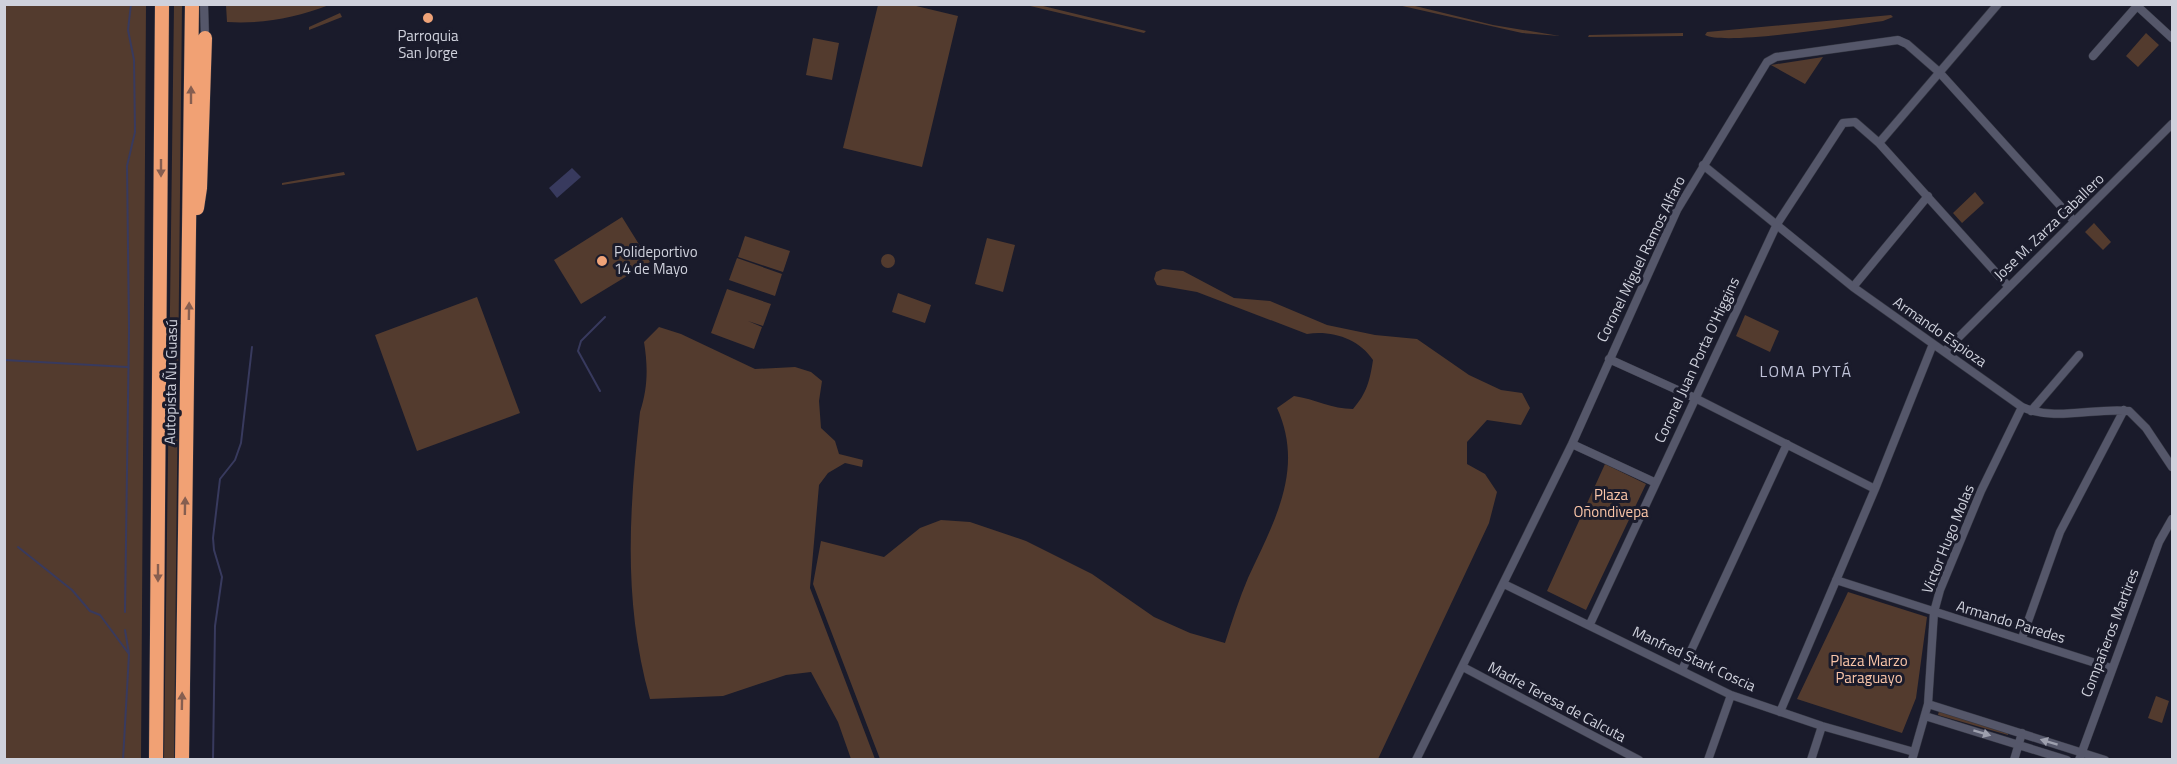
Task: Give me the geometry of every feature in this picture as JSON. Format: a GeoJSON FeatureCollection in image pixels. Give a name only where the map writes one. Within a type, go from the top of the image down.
{"type":"FeatureCollection","features":[{"type":"Feature","properties":{"kind":"highway","name":"Autopista Ñu Guasú"},"geometry":{"type":"LineString","coordinates":[[156,759],[162,4]]}},
{"type":"Feature","properties":{"kind":"highway","name":"Autopista Ñu Guasú"},"geometry":{"type":"LineString","coordinates":[[182,759],[192,4]]}},
{"type":"Feature","properties":{"kind":"highway"},"geometry":{"type":"LineString","coordinates":[[190,246],[200,188],[205,38]]}},
{"type":"Feature","properties":{"kind":"street"},"geometry":{"type":"LineString","coordinates":[[204,4],[205,38]]}},
{"type":"Feature","properties":{"kind":"street"},"geometry":{"type":"LineString","coordinates":[[1998,4],[1879,143],[2008,286]]}},
{"type":"Feature","properties":{"kind":"street"},"geometry":{"type":"LineString","coordinates":[[2093,56],[2136,5],[2172,38]]}},
{"type":"Feature","properties":{"kind":"street","name":"Coronel Miguel Ramos Alfaro"},"geometry":{"type":"LineString","coordinates":[[1419,759],[1572,444],[1677,210],[1771,58],[1898,40],[1915,49],[1940,72],[2074,221]]}},
{"type":"Feature","properties":{"kind":"street","name":"Coronel Juan Porta O'Higgins"},"geometry":{"type":"LineString","coordinates":[[1590,624],[1654,482],[1777,224],[1843,123],[1848,120],[1859,124],[1879,143]]}},
{"type":"Feature","properties":{"kind":"street","name":"Jose M. Zarza Caballero"},"geometry":{"type":"LineString","coordinates":[[1945,351],[2172,124]]}},
{"type":"Feature","properties":{"kind":"street","name":"Armando Espioza"},"geometry":{"type":"LineString","coordinates":[[1703,165],[1852,287],[2022,407],[2031,411],[2124,410]]}},
{"type":"Feature","properties":{"kind":"street"},"geometry":{"type":"LineString","coordinates":[[1852,287],[1928,196]]}},
{"type":"Feature","properties":{"kind":"street"},"geometry":{"type":"LineString","coordinates":[[1780,712],[1875,489],[1932,344]]}},
{"type":"Feature","properties":{"kind":"street"},"geometry":{"type":"LineString","coordinates":[[2031,411],[2079,354]]}},
{"type":"Feature","properties":{"kind":"street"},"geometry":{"type":"LineString","coordinates":[[1609,359],[1695,398],[1875,489]]}},
{"type":"Feature","properties":{"kind":"street","name":"Victor Hugo Molas"},"geometry":{"type":"LineString","coordinates":[[1913,756],[1928,704],[1934,612],[1981,491],[2022,407]]}},
{"type":"Feature","properties":{"kind":"street"},"geometry":{"type":"LineString","coordinates":[[2022,638],[2060,532],[2124,410],[2137,417],[2172,467]]}},
{"type":"Feature","properties":{"kind":"street"},"geometry":{"type":"LineString","coordinates":[[1572,444],[1654,482]]}},
{"type":"Feature","properties":{"kind":"street"},"geometry":{"type":"LineString","coordinates":[[1682,670],[1787,444]]}},
{"type":"Feature","properties":{"kind":"street","name":"Compañeros Martires"},"geometry":{"type":"LineString","coordinates":[[2080,756],[2159,542],[2172,519]]}},
{"type":"Feature","properties":{"kind":"street","name":"Armando Paredes"},"geometry":{"type":"LineString","coordinates":[[1836,580],[2111,668]]}},
{"type":"Feature","properties":{"kind":"street","name":"Manfred Stark Coscia"},"geometry":{"type":"LineString","coordinates":[[1504,584],[1590,624],[1731,695],[1913,756]]}},
{"type":"Feature","properties":{"kind":"street","name":"Madre Teresa de Calcuta"},"geometry":{"type":"LineString","coordinates":[[1463,668],[1639,759]]}},
{"type":"Feature","properties":{"kind":"street"},"geometry":{"type":"LineString","coordinates":[[1708,759],[1731,695]]}},
{"type":"Feature","properties":{"kind":"street"},"geometry":{"type":"LineString","coordinates":[[1928,704],[2022,733],[2080,756],[2105,759]]}},
{"type":"Feature","properties":{"kind":"street"},"geometry":{"type":"LineString","coordinates":[[1926,716],[2067,759]]}},
{"type":"Feature","properties":{"kind":"street"},"geometry":{"type":"LineString","coordinates":[[1811,759],[1822,726]]}},
{"type":"Feature","properties":{"kind":"street"},"geometry":{"type":"LineString","coordinates":[[2014,759],[2022,733]]}},
{"type":"Feature","properties":{"kind":"green space"},"geometry":{"type":"Polygon","coordinates":[[[182,4],[174,759],[164,760],[174,5],[182,4]]]}},
{"type":"Feature","properties":{"kind":"green space"},"geometry":{"type":"Polygon","coordinates":[[[4,5],[146,5],[141,759],[5,759],[4,5]]]}},
{"type":"Feature","properties":{"kind":"green space"},"geometry":{"type":"Polygon","coordinates":[[[226,5],[329,5],[279,19],[227,22],[226,5]]]}},
{"type":"Feature","properties":{"kind":"green space"},"geometry":{"type":"Polygon","coordinates":[[[878,5],[912,5],[958,16],[922,167],[843,148],[878,5]]]}},
{"type":"Feature","properties":{"kind":"green space"},"geometry":{"type":"Polygon","coordinates":[[[1026,5],[1039,5],[1146,31],[1144,33],[1026,5]]]}},
{"type":"Feature","properties":{"kind":"green space"},"geometry":{"type":"Polygon","coordinates":[[[1398,5],[1411,5],[1493,25],[1560,36],[1522,33],[1398,5]]]}},
{"type":"Feature","properties":{"kind":"green space"},"geometry":{"type":"Polygon","coordinates":[[[340,13],[342,17],[309,30],[309,27],[340,13]]]}},
{"type":"Feature","properties":{"kind":"green space"},"geometry":{"type":"Polygon","coordinates":[[[1891,15],[1893,17],[1883,21],[1790,34],[1737,38],[1717,38],[1705,35],[1707,32],[1891,15]]]}},
{"type":"Feature","properties":{"kind":"green space"},"geometry":{"type":"Polygon","coordinates":[[[1683,33],[1683,36],[1588,37],[1589,35],[1683,33]]]}},
{"type":"Feature","properties":{"kind":"green space"},"geometry":{"type":"Polygon","coordinates":[[[2146,33],[2159,45],[2138,67],[2126,56],[2146,33]]]}},
{"type":"Feature","properties":{"kind":"green space"},"geometry":{"type":"Polygon","coordinates":[[[813,38],[839,43],[832,80],[806,75],[813,38]]]}},
{"type":"Feature","properties":{"kind":"green space"},"geometry":{"type":"Polygon","coordinates":[[[1823,57],[1805,84],[1771,65],[1823,57]]]}},
{"type":"Feature","properties":{"kind":"green space"},"geometry":{"type":"Polygon","coordinates":[[[344,172],[345,175],[282,185],[282,183],[344,172]]]}},
{"type":"Feature","properties":{"kind":"green space"},"geometry":{"type":"Polygon","coordinates":[[[1975,192],[1984,203],[1962,223],[1953,213],[1975,192]]]}},
{"type":"Feature","properties":{"kind":"green space","name":"Polideportivo 14 de Mayo"},"geometry":{"type":"Polygon","coordinates":[[[622,217],[650,262],[581,304],[554,260],[622,217]]]}},
{"type":"Feature","properties":{"kind":"green space"},"geometry":{"type":"Polygon","coordinates":[[[2094,223],[2111,242],[2103,250],[2085,232],[2094,223]]]}},
{"type":"Feature","properties":{"kind":"green space"},"geometry":{"type":"Polygon","coordinates":[[[745,236],[790,251],[783,272],[738,257],[745,236]]]}},
{"type":"Feature","properties":{"kind":"green space"},"geometry":{"type":"Polygon","coordinates":[[[987,238],[1015,245],[1003,292],[975,284],[987,238]]]}},
{"type":"Feature","properties":{"kind":"green space"},"geometry":{"type":"Polygon","coordinates":[[[888,254],[893,256],[895,261],[893,266],[888,268],[883,266],[881,261],[883,256],[888,254]]]}},
{"type":"Feature","properties":{"kind":"green space"},"geometry":{"type":"Polygon","coordinates":[[[737,258],[782,274],[775,296],[729,280],[737,258]]]}},
{"type":"Feature","properties":{"kind":"green space"},"geometry":{"type":"Polygon","coordinates":[[[1163,269],[1183,271],[1234,298],[1270,301],[1327,325],[1375,335],[1417,339],[1469,375],[1501,390],[1522,393],[1530,408],[1521,425],[1487,420],[1467,442],[1467,464],[1485,474],[1497,492],[1489,523],[1378,759],[880,759],[813,584],[821,541],[884,557],[920,528],[941,520],[970,522],[1026,541],[1092,574],[1154,617],[1190,633],[1225,643],[1248,578],[1283,495],[1288,452],[1285,431],[1277,408],[1294,396],[1353,409],[1367,386],[1373,360],[1353,341],[1326,333],[1307,334],[1197,292],[1157,285],[1154,279],[1156,272],[1163,269]]]}},
{"type":"Feature","properties":{"kind":"green space"},"geometry":{"type":"Polygon","coordinates":[[[727,289],[771,304],[763,326],[748,321],[762,327],[754,349],[711,333],[727,289]]]}},
{"type":"Feature","properties":{"kind":"green space"},"geometry":{"type":"Polygon","coordinates":[[[898,293],[931,305],[925,323],[892,312],[898,293]]]}},
{"type":"Feature","properties":{"kind":"green space"},"geometry":{"type":"Polygon","coordinates":[[[477,297],[520,413],[417,451],[375,335],[477,297]]]}},
{"type":"Feature","properties":{"kind":"green space"},"geometry":{"type":"Polygon","coordinates":[[[1745,315],[1779,331],[1770,352],[1736,336],[1745,315]]]}},
{"type":"Feature","properties":{"kind":"green space"},"geometry":{"type":"Polygon","coordinates":[[[659,327],[681,334],[755,369],[795,367],[811,372],[822,381],[819,401],[821,428],[835,441],[839,454],[863,460],[862,467],[845,463],[828,473],[819,485],[810,588],[875,759],[851,759],[838,722],[811,672],[786,675],[723,696],[650,699],[641,663],[632,592],[631,521],[640,412],[647,377],[644,342],[659,327]]]}},
{"type":"Feature","properties":{"kind":"green space","name":"Plaza Oñondivepa"},"geometry":{"type":"Polygon","coordinates":[[[1605,464],[1646,484],[1586,610],[1547,591],[1605,464]]]}},
{"type":"Feature","properties":{"kind":"green space","name":"Plaza Marzo Paraguayo"},"geometry":{"type":"Polygon","coordinates":[[[1848,592],[1927,617],[1916,698],[1902,733],[1797,699],[1848,592]]]}},
{"type":"Feature","properties":{"kind":"green space"},"geometry":{"type":"Polygon","coordinates":[[[2156,696],[2169,701],[2162,723],[2148,718],[2156,696]]]}},
{"type":"Feature","properties":{"kind":"green space"},"geometry":{"type":"Polygon","coordinates":[[[1939,711],[2008,733],[2008,735],[1938,715],[1939,711]]]}},
{"type":"Feature","properties":{"kind":"water"},"geometry":{"type":"Polygon","coordinates":[[[572,168],[581,177],[557,198],[549,188],[572,168]]]}},
{"type":"Feature","properties":{"kind":"waterway"},"geometry":{"type":"LineString","coordinates":[[125,612],[129,329],[127,166],[135,132],[134,60],[128,30],[131,4]]}},
{"type":"Feature","properties":{"kind":"waterway"},"geometry":{"type":"LineString","coordinates":[[600,391],[578,351],[581,341],[605,317]]}},
{"type":"Feature","properties":{"kind":"waterway"},"geometry":{"type":"LineString","coordinates":[[213,760],[215,626],[222,577],[213,538],[220,479],[235,460],[241,443],[252,347]]}},
{"type":"Feature","properties":{"kind":"waterway"},"geometry":{"type":"LineString","coordinates":[[4,360],[127,367]]}},
{"type":"Feature","properties":{"kind":"waterway"},"geometry":{"type":"LineString","coordinates":[[18,547],[72,590],[90,611],[100,615],[129,654]]}},
{"type":"Feature","properties":{"kind":"waterway"},"geometry":{"type":"LineString","coordinates":[[123,760],[129,654],[125,630]]}},
{"type":"Feature","properties":{"kind":"place","name":"Parroquia San Jorge"},"geometry":{"type":"Point","coordinates":[428,18]}},
{"type":"Feature","properties":{"kind":"place","name":"Polideportivo 14 de Mayo"},"geometry":{"type":"Point","coordinates":[602,261]}},
{"type":"Feature","properties":{"kind":"district","name":"LOMA PYTÁ"},"geometry":{"type":"Point","coordinates":[1806,371]}}]}
